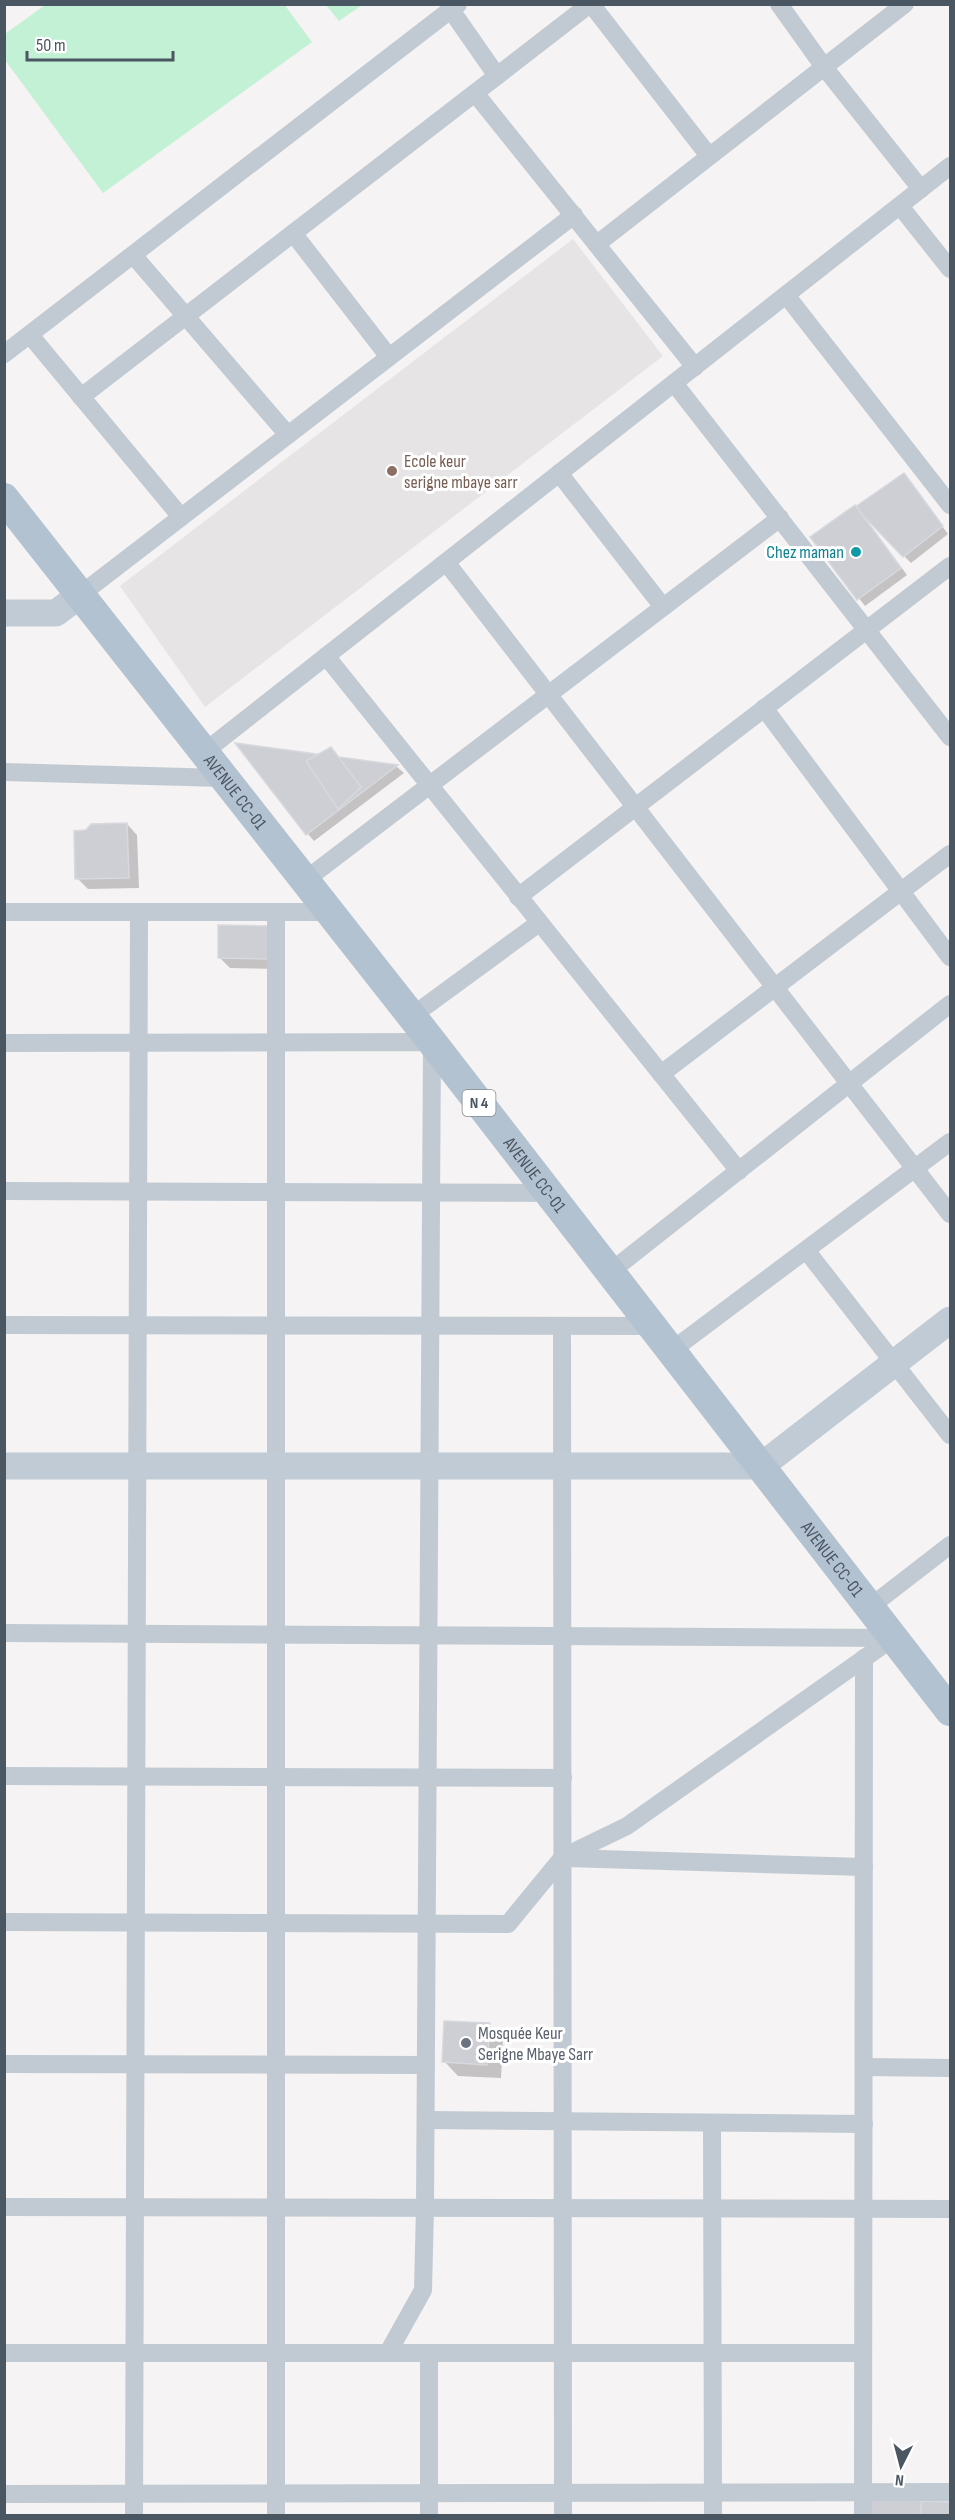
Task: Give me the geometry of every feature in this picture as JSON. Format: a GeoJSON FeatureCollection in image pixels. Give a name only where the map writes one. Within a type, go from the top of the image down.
{"type":"FeatureCollection","features":[{"type":"Feature","properties":{"kind":"main road","name":"AVENUE CC-01"},"geometry":{"type":"LineString","coordinates":[[4,498],[222,778],[412,1016],[951,1711]]}},
{"type":"Feature","properties":{"kind":"street"},"geometry":{"type":"LineString","coordinates":[[81,397],[590,4],[709,156]]}},
{"type":"Feature","properties":{"kind":"street"},"geometry":{"type":"LineString","coordinates":[[779,4],[824,68],[921,189]]}},
{"type":"Feature","properties":{"kind":"street"},"geometry":{"type":"LineString","coordinates":[[597,244],[905,4]]}},
{"type":"Feature","properties":{"kind":"street"},"geometry":{"type":"LineString","coordinates":[[4,354],[454,8],[497,76]]}},
{"type":"Feature","properties":{"kind":"street"},"geometry":{"type":"LineString","coordinates":[[475,93],[695,367]]}},
{"type":"Feature","properties":{"kind":"street"},"geometry":{"type":"LineString","coordinates":[[203,753],[951,166]]}},
{"type":"Feature","properties":{"kind":"street"},"geometry":{"type":"LineString","coordinates":[[900,206],[951,268]]}},
{"type":"Feature","properties":{"kind":"street"},"geometry":{"type":"LineString","coordinates":[[4,613],[56,613],[574,215]]}},
{"type":"Feature","properties":{"kind":"street"},"geometry":{"type":"LineString","coordinates":[[293,233],[389,357]]}},
{"type":"Feature","properties":{"kind":"street"},"geometry":{"type":"LineString","coordinates":[[134,255],[288,435]]}},
{"type":"Feature","properties":{"kind":"street"},"geometry":{"type":"LineString","coordinates":[[786,295],[951,505]]}},
{"type":"Feature","properties":{"kind":"street"},"geometry":{"type":"LineString","coordinates":[[30,335],[181,517]]}},
{"type":"Feature","properties":{"kind":"street"},"geometry":{"type":"LineString","coordinates":[[674,383],[951,737]]}},
{"type":"Feature","properties":{"kind":"street"},"geometry":{"type":"LineString","coordinates":[[559,473],[663,607]]}},
{"type":"Feature","properties":{"kind":"street"},"geometry":{"type":"LineString","coordinates":[[304,881],[780,518]]}},
{"type":"Feature","properties":{"kind":"street"},"geometry":{"type":"LineString","coordinates":[[446,562],[951,1214]]}},
{"type":"Feature","properties":{"kind":"street"},"geometry":{"type":"LineString","coordinates":[[518,897],[951,566]]}},
{"type":"Feature","properties":{"kind":"street"},"geometry":{"type":"LineString","coordinates":[[326,656],[739,1171]]}},
{"type":"Feature","properties":{"kind":"street"},"geometry":{"type":"LineString","coordinates":[[764,708],[951,957]]}},
{"type":"Feature","properties":{"kind":"street"},"geometry":{"type":"LineString","coordinates":[[4,772],[222,778]]}},
{"type":"Feature","properties":{"kind":"street"},"geometry":{"type":"LineString","coordinates":[[661,1074],[951,854]]}},
{"type":"Feature","properties":{"kind":"street"},"geometry":{"type":"LineString","coordinates":[[4,912],[329,912]]}},
{"type":"Feature","properties":{"kind":"street"},"geometry":{"type":"LineString","coordinates":[[134,2516],[139,912]]}},
{"type":"Feature","properties":{"kind":"street"},"geometry":{"type":"LineString","coordinates":[[276,912],[276,2516]]}},
{"type":"Feature","properties":{"kind":"street"},"geometry":{"type":"LineString","coordinates":[[412,1016],[539,923]]}},
{"type":"Feature","properties":{"kind":"street"},"geometry":{"type":"LineString","coordinates":[[610,1272],[951,1004]]}},
{"type":"Feature","properties":{"kind":"street"},"geometry":{"type":"LineString","coordinates":[[4,1043],[432,1042],[423,2290],[389,2351]]}},
{"type":"Feature","properties":{"kind":"street"},"geometry":{"type":"LineString","coordinates":[[671,1351],[951,1142]]}},
{"type":"Feature","properties":{"kind":"street"},"geometry":{"type":"LineString","coordinates":[[4,1191],[549,1193]]}},
{"type":"Feature","properties":{"kind":"street"},"geometry":{"type":"LineString","coordinates":[[806,1250],[951,1435]]}},
{"type":"Feature","properties":{"kind":"street"},"geometry":{"type":"LineString","coordinates":[[4,1466],[760,1466],[951,1320]]}},
{"type":"Feature","properties":{"kind":"street"},"geometry":{"type":"LineString","coordinates":[[4,1325],[652,1326]]}},
{"type":"Feature","properties":{"kind":"street"},"geometry":{"type":"LineString","coordinates":[[562,1326],[563,2516]]}},
{"type":"Feature","properties":{"kind":"street"},"geometry":{"type":"LineString","coordinates":[[870,1607],[951,1545]]}},
{"type":"Feature","properties":{"kind":"street"},"geometry":{"type":"LineString","coordinates":[[4,1634],[893,1638]]}},
{"type":"Feature","properties":{"kind":"street"},"geometry":{"type":"LineString","coordinates":[[4,1922],[508,1924],[563,1857],[627,1826],[893,1638]]}},
{"type":"Feature","properties":{"kind":"street"},"geometry":{"type":"LineString","coordinates":[[863,2516],[864,1658]]}},
{"type":"Feature","properties":{"kind":"street"},"geometry":{"type":"LineString","coordinates":[[4,1776],[563,1778]]}},
{"type":"Feature","properties":{"kind":"street"},"geometry":{"type":"LineString","coordinates":[[563,1857],[864,1867]]}},
{"type":"Feature","properties":{"kind":"street"},"geometry":{"type":"LineString","coordinates":[[4,2064],[426,2065]]}},
{"type":"Feature","properties":{"kind":"street"},"geometry":{"type":"LineString","coordinates":[[864,2067],[951,2068]]}},
{"type":"Feature","properties":{"kind":"street"},"geometry":{"type":"LineString","coordinates":[[426,2120],[864,2124]]}},
{"type":"Feature","properties":{"kind":"street"},"geometry":{"type":"LineString","coordinates":[[712,2123],[713,2516]]}},
{"type":"Feature","properties":{"kind":"street"},"geometry":{"type":"LineString","coordinates":[[4,2208],[951,2209]]}},
{"type":"Feature","properties":{"kind":"street"},"geometry":{"type":"LineString","coordinates":[[4,2353],[389,2351],[429,2353],[863,2353]]}},
{"type":"Feature","properties":{"kind":"street"},"geometry":{"type":"LineString","coordinates":[[429,2353],[429,2516]]}},
{"type":"Feature","properties":{"kind":"street"},"geometry":{"type":"LineString","coordinates":[[4,2494],[951,2492]]}},
{"type":"Feature","properties":{"kind":"shaded area","name":"Ecole keur serigne mbaye sarr"},"geometry":{"type":"Polygon","coordinates":[[[573,239],[663,356],[205,707],[120,586],[573,239]]]}},
{"type":"Feature","properties":{"kind":"green space"},"geometry":{"type":"Polygon","coordinates":[[[284,4],[312,42],[103,193],[5,60],[5,34],[45,5],[284,4]]]}},
{"type":"Feature","properties":{"kind":"green space"},"geometry":{"type":"Polygon","coordinates":[[[326,5],[362,5],[339,21],[326,5]]]}},
{"type":"Feature","properties":{"kind":"building"},"geometry":{"type":"Polygon","coordinates":[[[904,473],[943,526],[903,557],[855,507],[904,473]]]}},
{"type":"Feature","properties":{"kind":"building","name":"Chez maman"},"geometry":{"type":"Polygon","coordinates":[[[855,505],[901,568],[857,600],[810,537],[855,505]]]}},
{"type":"Feature","properties":{"kind":"building"},"geometry":{"type":"Polygon","coordinates":[[[235,743],[398,765],[306,835],[235,743]]]}},
{"type":"Feature","properties":{"kind":"building"},"geometry":{"type":"Polygon","coordinates":[[[331,747],[361,787],[338,809],[306,761],[331,747]]]}},
{"type":"Feature","properties":{"kind":"building"},"geometry":{"type":"Polygon","coordinates":[[[127,823],[129,878],[75,879],[74,831],[86,830],[91,824],[127,823]]]}},
{"type":"Feature","properties":{"kind":"building"},"geometry":{"type":"Polygon","coordinates":[[[218,925],[270,926],[270,959],[218,958],[218,925]]]}},
{"type":"Feature","properties":{"kind":"building","name":"Mosquée Keur Serigne Mbaye Sarr"},"geometry":{"type":"Polygon","coordinates":[[[444,2021],[490,2023],[487,2065],[442,2062],[444,2021]]]}},
{"type":"Feature","properties":{"kind":"building"},"geometry":{"type":"Polygon","coordinates":[[[868,2498],[922,2501],[920,2516],[868,2516],[868,2498]]]}},
{"type":"Feature","properties":{"kind":"building"},"geometry":{"type":"Polygon","coordinates":[[[922,2501],[950,2502],[950,2516],[920,2516],[922,2501]]]}},
{"type":"Feature","properties":{"kind":"place","name":"Ecole keur serigne mbaye sarr"},"geometry":{"type":"Point","coordinates":[392,471]}},
{"type":"Feature","properties":{"kind":"place","name":"Chez maman"},"geometry":{"type":"Point","coordinates":[856,552]}},
{"type":"Feature","properties":{"kind":"place","name":"Mosquée Keur Serigne Mbaye Sarr"},"geometry":{"type":"Point","coordinates":[466,2043]}}]}
